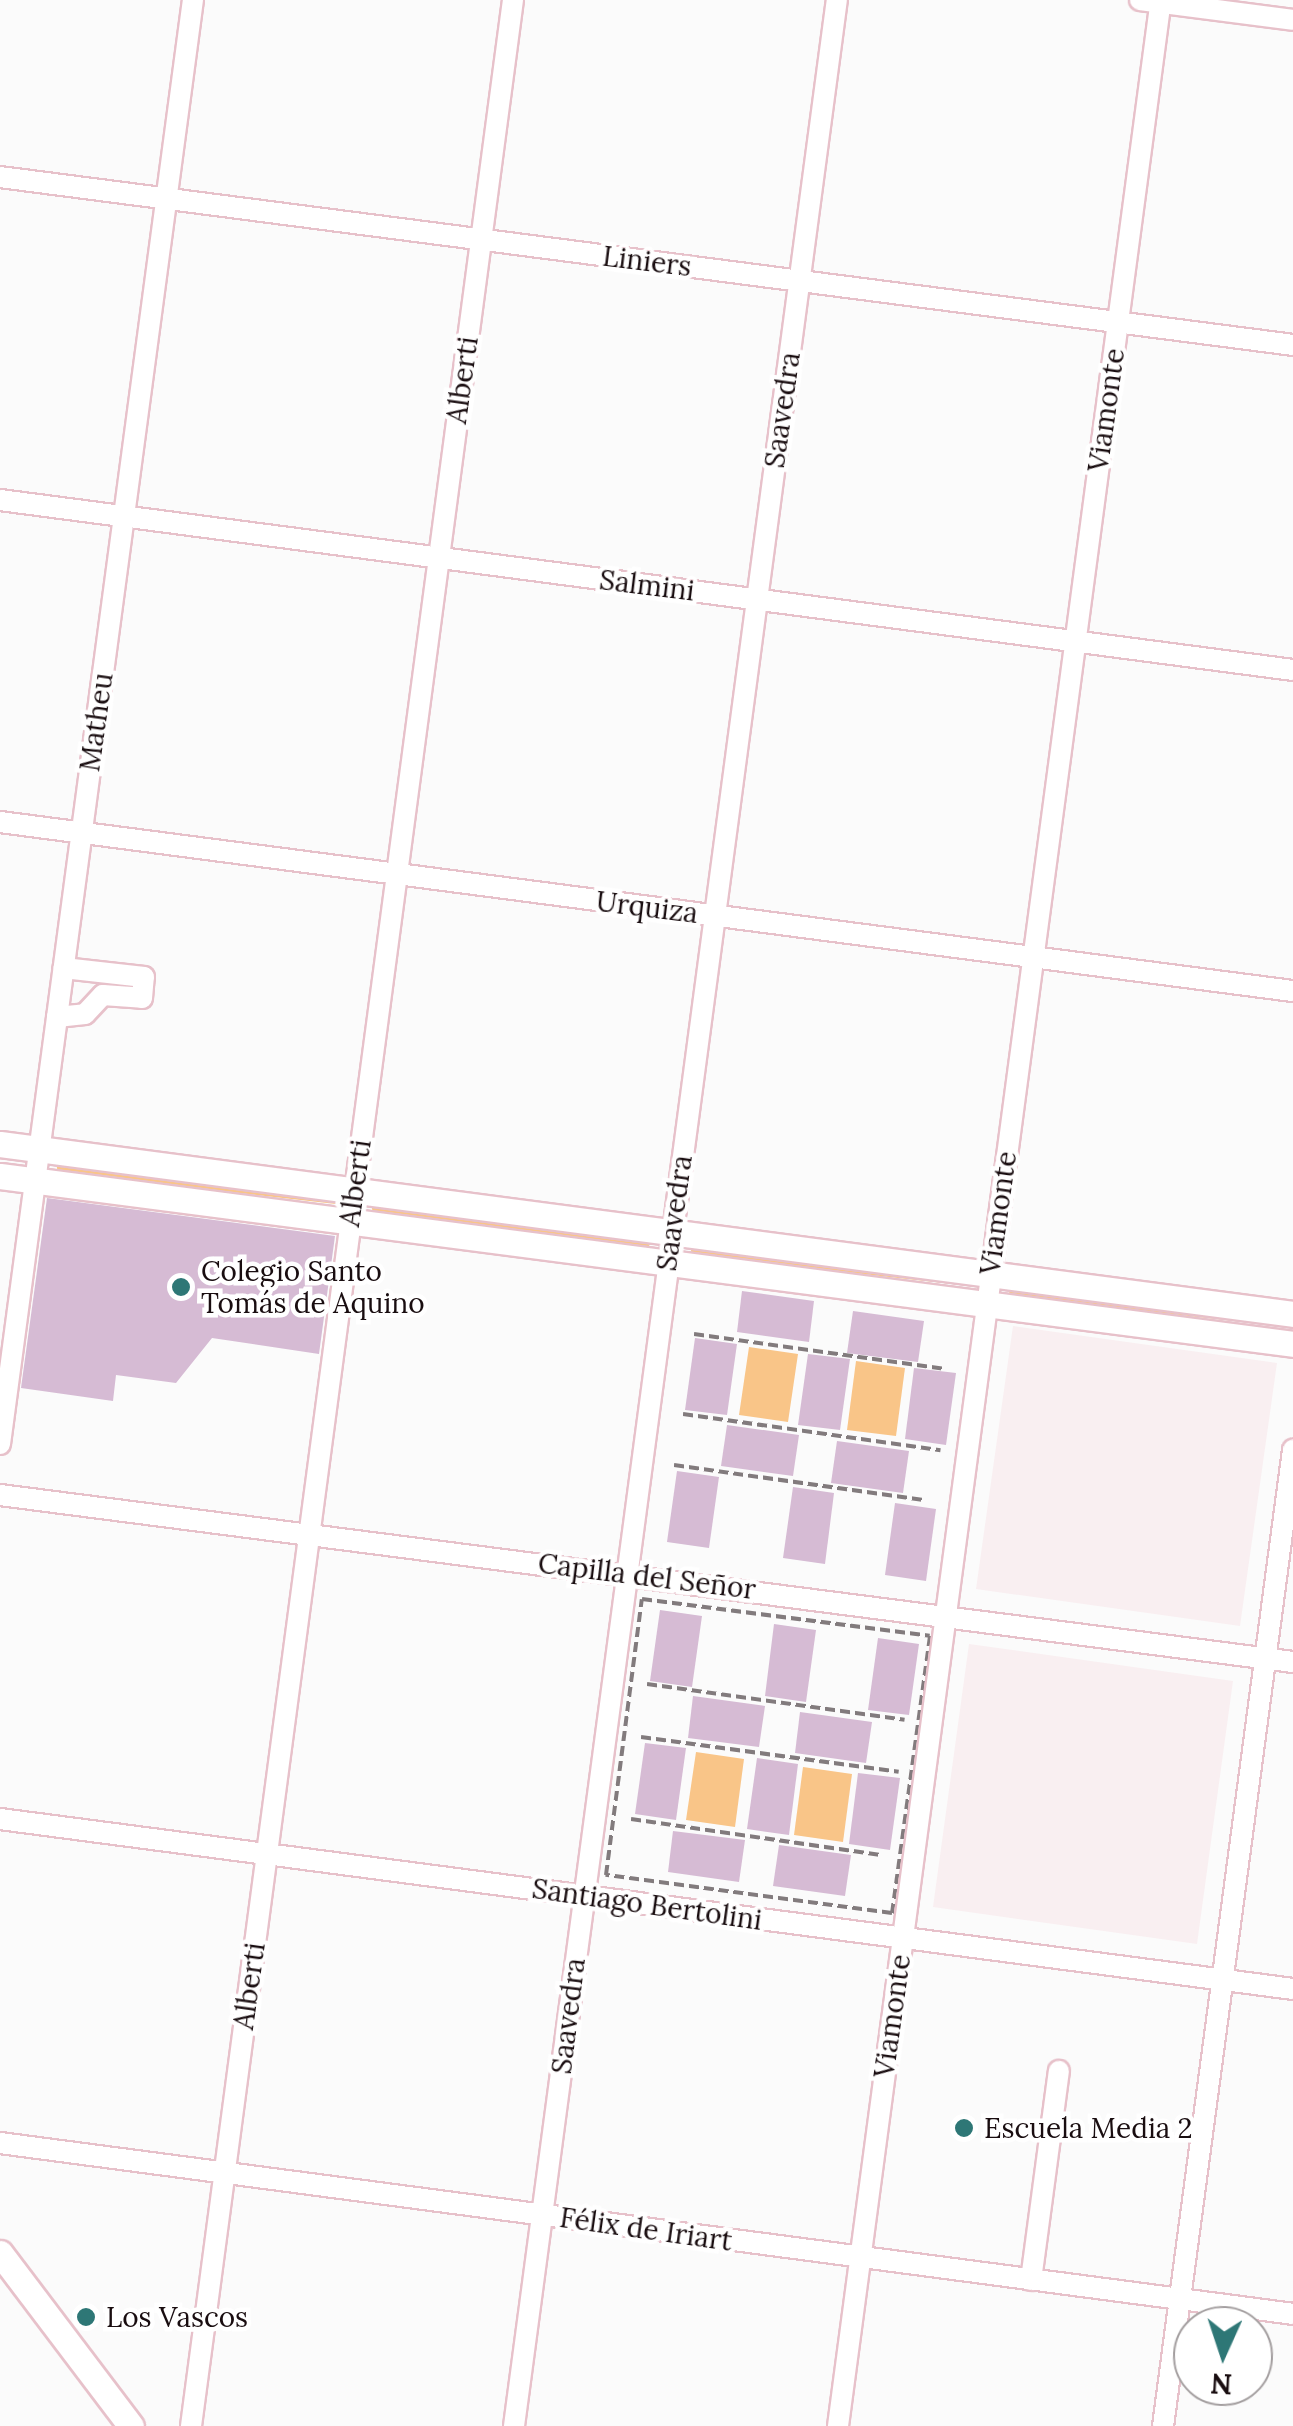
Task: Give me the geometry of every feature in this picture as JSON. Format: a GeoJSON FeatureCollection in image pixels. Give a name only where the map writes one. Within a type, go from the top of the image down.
{"type":"FeatureCollection","features":[{"type":"Feature","properties":{"kind":"main road"},"geometry":{"type":"LineString","coordinates":[[0,1144],[1293,1314]]}},
{"type":"Feature","properties":{"kind":"main road"},"geometry":{"type":"LineString","coordinates":[[0,1176],[1293,1344]]}},
{"type":"Feature","properties":{"kind":"main road"},"geometry":{"type":"LineString","coordinates":[[0,2254],[131,2426]]}},
{"type":"Feature","properties":{"kind":"street","name":"Matheu"},"geometry":{"type":"LineString","coordinates":[[0,1444],[193,0]]}},
{"type":"Feature","properties":{"kind":"street","name":"Alberti"},"geometry":{"type":"LineString","coordinates":[[191,2426],[513,0]]}},
{"type":"Feature","properties":{"kind":"street","name":"Saavedra"},"geometry":{"type":"LineString","coordinates":[[514,2426],[837,0]]}},
{"type":"Feature","properties":{"kind":"street"},"geometry":{"type":"LineString","coordinates":[[1154,1],[1293,20]]}},
{"type":"Feature","properties":{"kind":"street","name":"Viamonte"},"geometry":{"type":"LineString","coordinates":[[838,2426],[1118,322],[1154,1]]}},
{"type":"Feature","properties":{"kind":"street","name":"Liniers"},"geometry":{"type":"LineString","coordinates":[[0,177],[1293,345]]}},
{"type":"Feature","properties":{"kind":"street","name":"Salmini"},"geometry":{"type":"LineString","coordinates":[[0,500],[1293,670]]}},
{"type":"Feature","properties":{"kind":"street","name":"Urquiza"},"geometry":{"type":"LineString","coordinates":[[0,822],[1293,991]]}},
{"type":"Feature","properties":{"kind":"street"},"geometry":{"type":"LineString","coordinates":[[57,1017],[85,1014],[103,994],[142,998],[144,977],[64,968]]}},
{"type":"Feature","properties":{"kind":"street"},"geometry":{"type":"LineString","coordinates":[[1163,2426],[1293,1450]]}},
{"type":"Feature","properties":{"kind":"street","name":"Capilla del Señor"},"geometry":{"type":"LineString","coordinates":[[0,1495],[945,1614],[1293,1662]]}},
{"type":"Feature","properties":{"kind":"street","name":"Santiago Bertolini"},"geometry":{"type":"LineString","coordinates":[[0,1819],[1293,1990]]}},
{"type":"Feature","properties":{"kind":"street"},"geometry":{"type":"LineString","coordinates":[[1030,2280],[1059,2071]]}},
{"type":"Feature","properties":{"kind":"street","name":"Félix de Iriart"},"geometry":{"type":"LineString","coordinates":[[0,2143],[1293,2314]]}},
{"type":"Feature","properties":{"kind":"path"},"geometry":{"type":"LineString","coordinates":[[694,1334],[946,1368]]}},
{"type":"Feature","properties":{"kind":"path"},"geometry":{"type":"LineString","coordinates":[[682,1414],[940,1450]]}},
{"type":"Feature","properties":{"kind":"path"},"geometry":{"type":"LineString","coordinates":[[674,1465],[924,1500]]}},
{"type":"Feature","properties":{"kind":"path"},"geometry":{"type":"LineString","coordinates":[[642,1599],[930,1636],[892,1913],[606,1875],[642,1599]]}},
{"type":"Feature","properties":{"kind":"path"},"geometry":{"type":"LineString","coordinates":[[646,1684],[904,1720]]}},
{"type":"Feature","properties":{"kind":"path"},"geometry":{"type":"LineString","coordinates":[[641,1737],[899,1772]]}},
{"type":"Feature","properties":{"kind":"path"},"geometry":{"type":"LineString","coordinates":[[631,1820],[882,1854]]}},
{"type":"Feature","properties":{"kind":"shaded area"},"geometry":{"type":"Polygon","coordinates":[[[56,1163],[335,1199],[336,1204],[58,1173],[56,1163]]]}},
{"type":"Feature","properties":{"kind":"shaded area"},"geometry":{"type":"Polygon","coordinates":[[[371,1204],[650,1240],[651,1244],[645,1249],[373,1213],[371,1204]]]}},
{"type":"Feature","properties":{"kind":"shaded area"},"geometry":{"type":"Polygon","coordinates":[[[690,1245],[969,1282],[970,1286],[692,1255],[690,1245]]]}},
{"type":"Feature","properties":{"kind":"shaded area"},"geometry":{"type":"Polygon","coordinates":[[[1008,1287],[1287,1323],[1288,1327],[1010,1296],[1008,1287]]]}},
{"type":"Feature","properties":{"kind":"shaded area"},"geometry":{"type":"Polygon","coordinates":[[[1013,1326],[1277,1363],[1240,1626],[976,1589],[1013,1326]]]}},
{"type":"Feature","properties":{"kind":"shaded area"},"geometry":{"type":"Polygon","coordinates":[[[749,1347],[798,1354],[788,1422],[739,1415],[749,1347]]]}},
{"type":"Feature","properties":{"kind":"shaded area"},"geometry":{"type":"Polygon","coordinates":[[[856,1361],[905,1368],[896,1436],[847,1430],[856,1361]]]}},
{"type":"Feature","properties":{"kind":"shaded area"},"geometry":{"type":"Polygon","coordinates":[[[969,1644],[1233,1681],[1197,1944],[933,1907],[969,1644]]]}},
{"type":"Feature","properties":{"kind":"shaded area"},"geometry":{"type":"Polygon","coordinates":[[[696,1752],[744,1759],[735,1827],[686,1820],[696,1752]]]}},
{"type":"Feature","properties":{"kind":"shaded area"},"geometry":{"type":"Polygon","coordinates":[[[803,1767],[852,1774],[843,1842],[794,1835],[803,1767]]]}},
{"type":"Feature","properties":{"kind":"building","name":"Colegio Santo Tomás de Aquino"},"geometry":{"type":"Polygon","coordinates":[[[47,1198],[335,1236],[319,1354],[212,1338],[176,1383],[116,1375],[113,1401],[21,1388],[47,1198]]]}},
{"type":"Feature","properties":{"kind":"building"},"geometry":{"type":"Polygon","coordinates":[[[742,1291],[814,1301],[809,1342],[737,1332],[742,1291]]]}},
{"type":"Feature","properties":{"kind":"building"},"geometry":{"type":"Polygon","coordinates":[[[853,1311],[924,1321],[918,1362],[847,1353],[853,1311]]]}},
{"type":"Feature","properties":{"kind":"building"},"geometry":{"type":"Polygon","coordinates":[[[695,1338],[737,1344],[727,1415],[685,1410],[695,1338]]]}},
{"type":"Feature","properties":{"kind":"building"},"geometry":{"type":"Polygon","coordinates":[[[808,1354],[850,1359],[840,1430],[798,1425],[808,1354]]]}},
{"type":"Feature","properties":{"kind":"building"},"geometry":{"type":"Polygon","coordinates":[[[914,1368],[956,1373],[946,1445],[905,1439],[914,1368]]]}},
{"type":"Feature","properties":{"kind":"building"},"geometry":{"type":"Polygon","coordinates":[[[727,1425],[799,1435],[793,1476],[721,1466],[727,1425]]]}},
{"type":"Feature","properties":{"kind":"building"},"geometry":{"type":"Polygon","coordinates":[[[837,1441],[909,1451],[903,1493],[831,1483],[837,1441]]]}},
{"type":"Feature","properties":{"kind":"building"},"geometry":{"type":"Polygon","coordinates":[[[677,1471],[719,1477],[709,1548],[667,1542],[677,1471]]]}},
{"type":"Feature","properties":{"kind":"building"},"geometry":{"type":"Polygon","coordinates":[[[793,1487],[834,1493],[825,1564],[783,1558],[793,1487]]]}},
{"type":"Feature","properties":{"kind":"building"},"geometry":{"type":"Polygon","coordinates":[[[895,1503],[936,1509],[926,1581],[885,1575],[895,1503]]]}},
{"type":"Feature","properties":{"kind":"building"},"geometry":{"type":"Polygon","coordinates":[[[660,1610],[702,1616],[692,1687],[650,1681],[660,1610]]]}},
{"type":"Feature","properties":{"kind":"building"},"geometry":{"type":"Polygon","coordinates":[[[774,1624],[816,1630],[806,1702],[765,1696],[774,1624]]]}},
{"type":"Feature","properties":{"kind":"building"},"geometry":{"type":"Polygon","coordinates":[[[878,1638],[919,1644],[909,1715],[868,1710],[878,1638]]]}},
{"type":"Feature","properties":{"kind":"building"},"geometry":{"type":"Polygon","coordinates":[[[693,1696],[765,1706],[759,1747],[688,1738],[693,1696]]]}},
{"type":"Feature","properties":{"kind":"building"},"geometry":{"type":"Polygon","coordinates":[[[800,1712],[872,1722],[866,1763],[795,1753],[800,1712]]]}},
{"type":"Feature","properties":{"kind":"building"},"geometry":{"type":"Polygon","coordinates":[[[645,1743],[686,1748],[676,1820],[635,1814],[645,1743]]]}},
{"type":"Feature","properties":{"kind":"building"},"geometry":{"type":"Polygon","coordinates":[[[757,1758],[798,1764],[789,1835],[747,1829],[757,1758]]]}},
{"type":"Feature","properties":{"kind":"building"},"geometry":{"type":"Polygon","coordinates":[[[858,1773],[900,1778],[890,1850],[849,1844],[858,1773]]]}},
{"type":"Feature","properties":{"kind":"building"},"geometry":{"type":"Polygon","coordinates":[[[673,1831],[745,1840],[739,1882],[668,1872],[673,1831]]]}},
{"type":"Feature","properties":{"kind":"building"},"geometry":{"type":"Polygon","coordinates":[[[779,1845],[851,1855],[845,1896],[773,1886],[779,1845]]]}},
{"type":"Feature","properties":{"kind":"place","name":"Colegio Santo Tomás de Aquino"},"geometry":{"type":"Point","coordinates":[181,1287]}},
{"type":"Feature","properties":{"kind":"place","name":"Escuela Media 2"},"geometry":{"type":"Point","coordinates":[964,2128]}},
{"type":"Feature","properties":{"kind":"place","name":"Los Vascos"},"geometry":{"type":"Point","coordinates":[86,2317]}}]}
